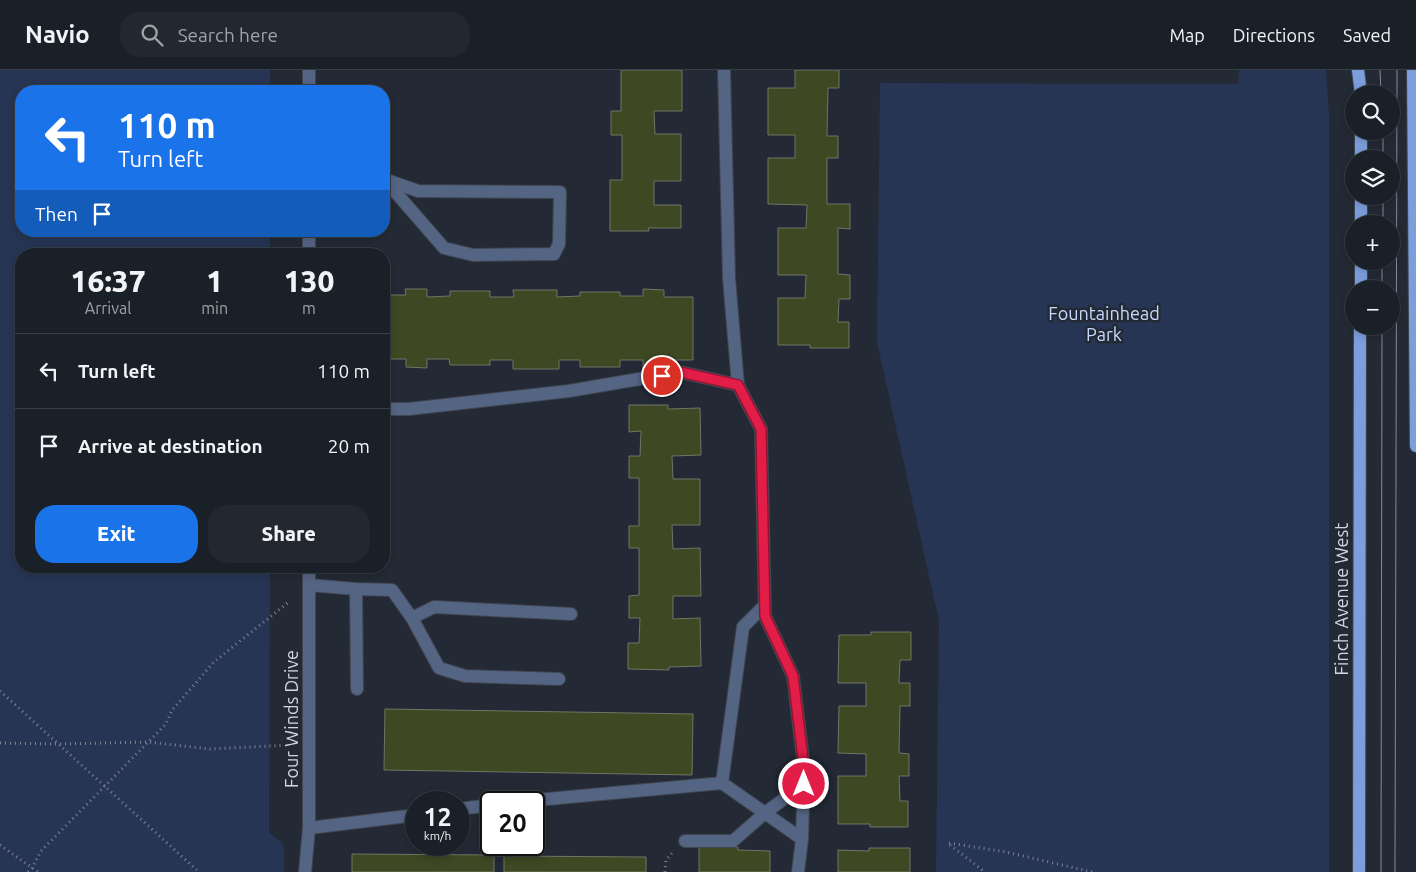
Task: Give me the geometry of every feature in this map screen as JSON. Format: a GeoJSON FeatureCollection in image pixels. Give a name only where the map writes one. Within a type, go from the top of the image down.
{"type":"FeatureCollection","features":[{"type":"Feature","properties":{"kind":"main road"},"geometry":{"type":"LineString","coordinates":[[1358,70],[1360,85]]}},
{"type":"Feature","properties":{"kind":"main road"},"geometry":{"type":"LineString","coordinates":[[1413,70],[1416,446]]}},
{"type":"Feature","properties":{"kind":"main road","name":"Finch Avenue West"},"geometry":{"type":"LineString","coordinates":[[1359,872],[1360,335]]}},
{"type":"Feature","properties":{"kind":"street"},"geometry":{"type":"LineString","coordinates":[[309,70],[309,85]]}},
{"type":"Feature","properties":{"kind":"street"},"geometry":{"type":"LineString","coordinates":[[724,70],[729,278],[738,385],[761,429],[765,616],[793,676],[804,767],[802,839],[798,872]]}},
{"type":"Feature","properties":{"kind":"street"},"geometry":{"type":"LineString","coordinates":[[390,181],[418,191],[560,192],[558,244],[554,254],[473,255],[444,248],[390,186]]}},
{"type":"Feature","properties":{"kind":"street"},"geometry":{"type":"LineString","coordinates":[[390,409],[409,409],[569,391],[680,372],[738,385]]}},
{"type":"Feature","properties":{"kind":"street","name":"Four Winds Drive"},"geometry":{"type":"LineString","coordinates":[[305,872],[310,828],[309,573]]}},
{"type":"Feature","properties":{"kind":"street"},"geometry":{"type":"LineString","coordinates":[[309,585],[392,590],[412,618],[439,668],[465,676],[559,679]]}},
{"type":"Feature","properties":{"kind":"street"},"geometry":{"type":"LineString","coordinates":[[356,589],[356,689]]}},
{"type":"Feature","properties":{"kind":"street"},"geometry":{"type":"LineString","coordinates":[[722,783],[743,626],[764,606]]}},
{"type":"Feature","properties":{"kind":"street"},"geometry":{"type":"LineString","coordinates":[[412,618],[434,607],[572,614]]}},
{"type":"Feature","properties":{"kind":"street"},"geometry":{"type":"LineString","coordinates":[[545,799],[722,783],[802,839]]}},
{"type":"Feature","properties":{"kind":"street"},"geometry":{"type":"LineString","coordinates":[[685,841],[733,841],[765,813],[804,784]]}},
{"type":"Feature","properties":{"kind":"street"},"geometry":{"type":"LineString","coordinates":[[310,828],[405,816]]}},
{"type":"Feature","properties":{"kind":"path"},"geometry":{"type":"LineString","coordinates":[[28,872],[41,851],[166,724],[172,710],[214,662],[309,585]]}},
{"type":"Feature","properties":{"kind":"path"},"geometry":{"type":"LineString","coordinates":[[0,691],[199,872]]}},
{"type":"Feature","properties":{"kind":"path"},"geometry":{"type":"LineString","coordinates":[[0,743],[148,742],[210,748],[310,744]]}},
{"type":"Feature","properties":{"kind":"path"},"geometry":{"type":"LineString","coordinates":[[985,872],[948,843],[1006,852],[1092,872]]}},
{"type":"Feature","properties":{"kind":"path"},"geometry":{"type":"LineString","coordinates":[[0,845],[38,872]]}},
{"type":"Feature","properties":{"kind":"green space"},"geometry":{"type":"Polygon","coordinates":[[[0,70],[270,70],[270,85],[15,85],[15,237],[270,237],[270,248],[15,248],[15,573],[270,573],[269,832],[282,843],[284,849],[284,872],[0,872],[0,70]]]}},
{"type":"Feature","properties":{"kind":"green space","name":"Fountainhead Park"},"geometry":{"type":"Polygon","coordinates":[[[1239,70],[1326,70],[1329,115],[1329,872],[936,872],[939,621],[877,342],[880,83],[1238,84],[1239,70]]]}},
{"type":"Feature","properties":{"kind":"building"},"geometry":{"type":"Polygon","coordinates":[[[621,70],[682,70],[682,111],[654,111],[655,134],[681,134],[681,181],[654,181],[654,205],[681,205],[681,228],[648,228],[649,231],[610,231],[610,180],[622,180],[622,135],[611,135],[611,111],[621,111],[621,70]]]}},
{"type":"Feature","properties":{"kind":"building"},"geometry":{"type":"Polygon","coordinates":[[[795,70],[839,70],[839,88],[828,88],[827,136],[838,136],[838,158],[827,158],[827,204],[850,204],[850,229],[838,228],[838,274],[850,275],[850,299],[839,299],[838,322],[849,322],[849,348],[810,348],[810,345],[778,345],[778,298],[805,298],[806,275],[778,275],[778,228],[806,228],[807,205],[768,204],[768,158],[795,158],[795,135],[768,135],[768,88],[795,88],[795,70]]]}},
{"type":"Feature","properties":{"kind":"building"},"geometry":{"type":"Polygon","coordinates":[[[405,289],[427,289],[427,297],[450,296],[450,291],[490,291],[490,297],[514,297],[513,290],[557,290],[557,297],[580,296],[580,292],[620,292],[620,296],[643,296],[643,289],[664,290],[664,297],[693,297],[693,360],[665,360],[665,368],[643,368],[643,360],[620,360],[620,367],[580,367],[580,360],[559,360],[559,369],[513,369],[513,360],[490,360],[490,365],[450,365],[449,359],[427,359],[427,368],[406,367],[406,359],[390,359],[390,295],[406,295],[405,289]]]}},
{"type":"Feature","properties":{"kind":"building"},"geometry":{"type":"Polygon","coordinates":[[[629,405],[668,405],[668,409],[700,408],[701,455],[672,456],[673,479],[700,479],[700,525],[672,525],[673,549],[700,548],[701,596],[673,596],[673,619],[700,618],[701,666],[669,667],[669,670],[628,669],[628,643],[639,643],[640,618],[629,618],[629,596],[639,595],[639,548],[629,548],[629,526],[639,526],[639,478],[629,478],[629,456],[640,456],[641,431],[629,432],[629,405]]]}},
{"type":"Feature","properties":{"kind":"building"},"geometry":{"type":"Polygon","coordinates":[[[871,632],[911,632],[911,660],[900,660],[899,683],[910,683],[910,706],[900,706],[899,753],[909,754],[909,776],[899,776],[900,801],[908,801],[908,827],[870,827],[870,824],[838,824],[838,776],[866,776],[866,754],[838,753],[839,706],[866,706],[866,683],[838,683],[839,635],[871,635],[871,632]]]}},
{"type":"Feature","properties":{"kind":"building"},"geometry":{"type":"Polygon","coordinates":[[[385,709],[693,714],[692,775],[384,770],[385,709]]]}},
{"type":"Feature","properties":{"kind":"building"},"geometry":{"type":"Polygon","coordinates":[[[699,847],[738,847],[738,850],[770,851],[770,872],[699,872],[699,847]]]}},
{"type":"Feature","properties":{"kind":"building"},"geometry":{"type":"Polygon","coordinates":[[[869,848],[910,848],[910,872],[838,872],[838,850],[869,851],[869,848]]]}},
{"type":"Feature","properties":{"kind":"building"},"geometry":{"type":"Polygon","coordinates":[[[352,854],[494,856],[494,872],[352,872],[352,854]]]}},
{"type":"Feature","properties":{"kind":"building"},"geometry":{"type":"Polygon","coordinates":[[[504,856],[646,857],[646,872],[504,872],[504,856]]]}},
{"type":"Feature","properties":{"kind":"tram line"},"geometry":{"type":"LineString","coordinates":[[1380,70],[1381,85]]}},
{"type":"Feature","properties":{"kind":"tram line"},"geometry":{"type":"LineString","coordinates":[[1395,872],[1397,70]]}},
{"type":"Feature","properties":{"kind":"tram line"},"geometry":{"type":"LineString","coordinates":[[1383,140],[1383,150]]}},
{"type":"Feature","properties":{"kind":"tram line"},"geometry":{"type":"LineString","coordinates":[[1383,205],[1383,215]]}},
{"type":"Feature","properties":{"kind":"tram line"},"geometry":{"type":"LineString","coordinates":[[1382,270],[1382,280]]}},
{"type":"Feature","properties":{"kind":"tram line"},"geometry":{"type":"LineString","coordinates":[[1381,872],[1382,335]]}},
{"type":"Feature","properties":{"kind":"route"},"geometry":{"type":"LineString","coordinates":[[662,376],[680,372],[738,385],[761,429],[765,616],[793,676],[804,767],[804,784]]}}]}
